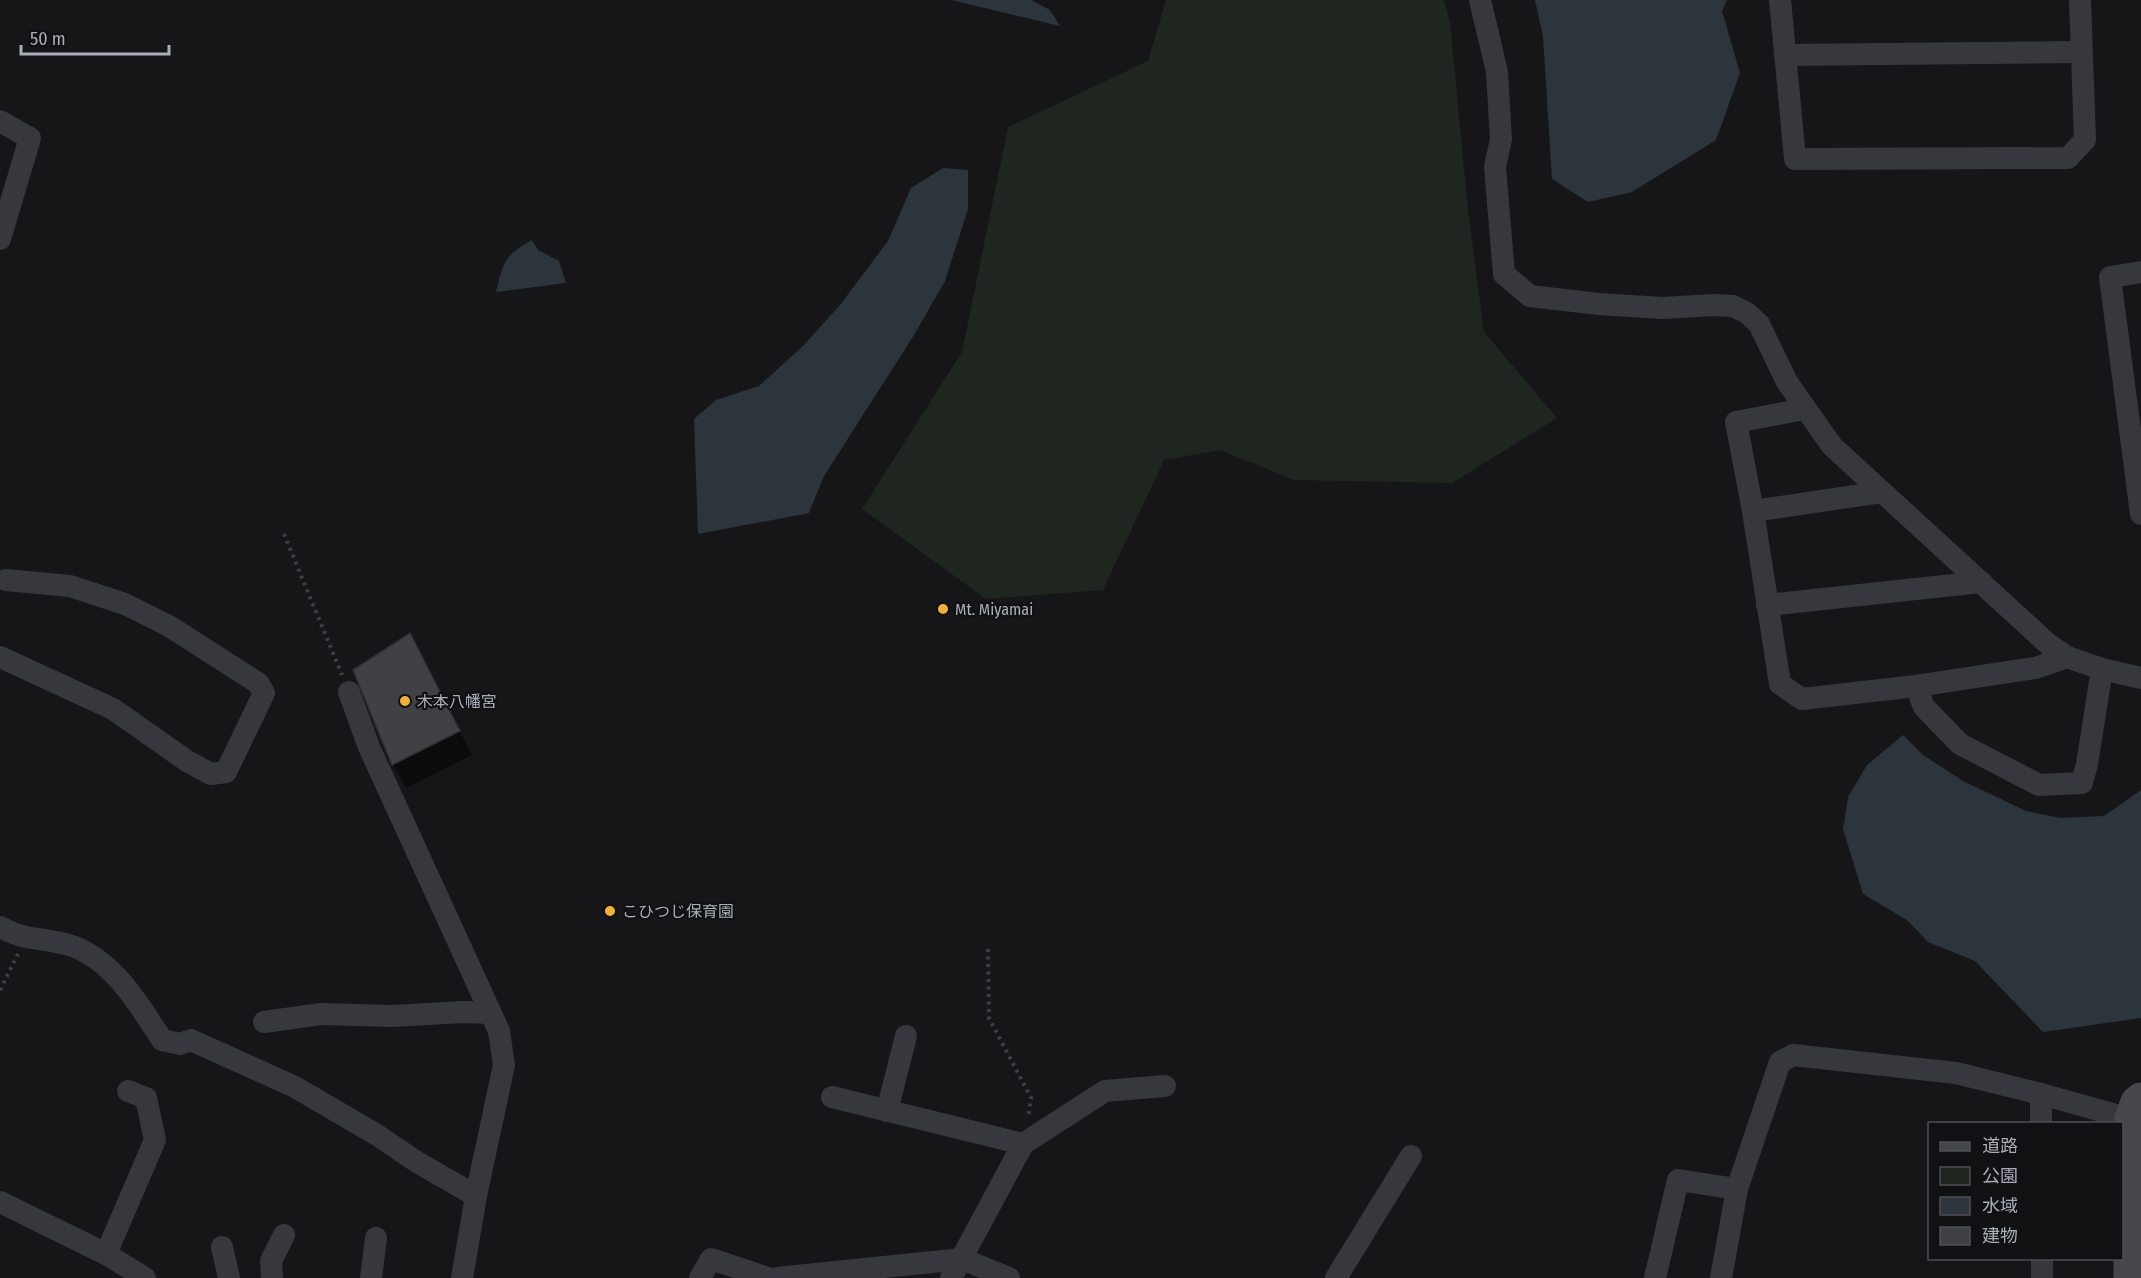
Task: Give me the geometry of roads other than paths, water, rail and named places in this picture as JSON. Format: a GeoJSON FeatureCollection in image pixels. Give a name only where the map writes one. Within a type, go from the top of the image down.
{"type":"FeatureCollection","features":[{"type":"Feature","properties":{"kind":"street"},"geometry":{"type":"LineString","coordinates":[[1480,0],[1497,72],[1501,139],[1496,167],[1504,274],[1530,296],[1663,308],[1733,306],[1747,313],[1759,324],[1787,382],[1832,446],[2047,643],[2067,657],[2102,669],[2141,678]]}},
{"type":"Feature","properties":{"kind":"street"},"geometry":{"type":"LineString","coordinates":[[1780,0],[1795,159],[2068,158],[2085,141],[2080,0]]}},
{"type":"Feature","properties":{"kind":"street"},"geometry":{"type":"LineString","coordinates":[[1785,55],[2081,52]]}},
{"type":"Feature","properties":{"kind":"street"},"geometry":{"type":"LineString","coordinates":[[0,121],[30,138],[0,239]]}},
{"type":"Feature","properties":{"kind":"street"},"geometry":{"type":"LineString","coordinates":[[2141,272],[2110,277],[2131,368],[2141,514]]}},
{"type":"Feature","properties":{"kind":"street"},"geometry":{"type":"LineString","coordinates":[[1804,409],[1736,422],[1753,511],[1780,684],[1802,699],[1916,686],[2035,668],[2067,657]]}},
{"type":"Feature","properties":{"kind":"street"},"geometry":{"type":"LineString","coordinates":[[1753,511],[1882,492]]}},
{"type":"Feature","properties":{"kind":"street"},"geometry":{"type":"LineString","coordinates":[[1767,604],[1981,582]]}},
{"type":"Feature","properties":{"kind":"street"},"geometry":{"type":"LineString","coordinates":[[0,657],[113,709],[187,761],[211,774],[226,772],[264,693],[258,683],[169,626],[125,604],[70,586],[2,583]]}},
{"type":"Feature","properties":{"kind":"street"},"geometry":{"type":"LineString","coordinates":[[1916,686],[1924,707],[1960,744],[2039,785],[2082,783],[2088,764],[2102,669]]}},
{"type":"Feature","properties":{"kind":"street"},"geometry":{"type":"LineString","coordinates":[[349,692],[369,747],[499,1031],[504,1065],[476,1196],[462,1278]]}},
{"type":"Feature","properties":{"kind":"street"},"geometry":{"type":"LineString","coordinates":[[0,927],[24,936],[55,941],[76,948],[100,961],[113,973],[139,1006],[162,1040],[180,1044],[190,1040],[295,1087],[476,1196]]}},
{"type":"Feature","properties":{"kind":"street"},"geometry":{"type":"LineString","coordinates":[[264,1022],[321,1014],[392,1016],[463,1012],[490,1013]]}},
{"type":"Feature","properties":{"kind":"street"},"geometry":{"type":"LineString","coordinates":[[887,1111],[906,1036]]}},
{"type":"Feature","properties":{"kind":"street"},"geometry":{"type":"LineString","coordinates":[[1721,1278],[1737,1189],[1780,1062],[1793,1055],[1956,1073],[2041,1094],[2138,1114],[2130,1278]]}},
{"type":"Feature","properties":{"kind":"street"},"geometry":{"type":"LineString","coordinates":[[957,1268],[1023,1144],[1105,1091],[1165,1086]]}},
{"type":"Feature","properties":{"kind":"street"},"geometry":{"type":"LineString","coordinates":[[106,1254],[155,1140],[146,1098],[128,1090]]}},
{"type":"Feature","properties":{"kind":"street"},"geometry":{"type":"LineString","coordinates":[[2041,1094],[2041,1122]]}},
{"type":"Feature","properties":{"kind":"street"},"geometry":{"type":"LineString","coordinates":[[832,1098],[1023,1144]]}},
{"type":"Feature","properties":{"kind":"street"},"geometry":{"type":"LineString","coordinates":[[1336,1278],[1411,1156]]}},
{"type":"Feature","properties":{"kind":"street"},"geometry":{"type":"LineString","coordinates":[[1655,1278],[1678,1180],[1737,1189]]}},
{"type":"Feature","properties":{"kind":"street"},"geometry":{"type":"LineString","coordinates":[[0,1202],[106,1254],[146,1278]]}},
{"type":"Feature","properties":{"kind":"street"},"geometry":{"type":"LineString","coordinates":[[273,1278],[271,1261],[284,1235]]}},
{"type":"Feature","properties":{"kind":"street"},"geometry":{"type":"LineString","coordinates":[[371,1278],[376,1238]]}},
{"type":"Feature","properties":{"kind":"street"},"geometry":{"type":"LineString","coordinates":[[222,1247],[229,1278]]}},
{"type":"Feature","properties":{"kind":"street"},"geometry":{"type":"LineString","coordinates":[[700,1278],[711,1259],[768,1278]]}},
{"type":"Feature","properties":{"kind":"street"},"geometry":{"type":"LineString","coordinates":[[2042,1260],[2042,1278]]}},
{"type":"Feature","properties":{"kind":"street"},"geometry":{"type":"LineString","coordinates":[[777,1278],[957,1268],[1009,1278]]}},
{"type":"Feature","properties":{"kind":"water"},"geometry":{"type":"Polygon","coordinates":[[[951,0],[1031,0],[1050,10],[1060,26],[951,0]]]}},
{"type":"Feature","properties":{"kind":"water"},"geometry":{"type":"Polygon","coordinates":[[[1535,0],[1727,0],[1722,11],[1740,73],[1716,140],[1632,192],[1588,202],[1552,179],[1543,36],[1535,0]]]}},
{"type":"Feature","properties":{"kind":"water"},"geometry":{"type":"Polygon","coordinates":[[[943,168],[968,170],[968,209],[945,281],[914,335],[824,476],[809,513],[698,534],[694,419],[716,400],[759,386],[803,346],[840,305],[888,241],[911,188],[943,168]]]}},
{"type":"Feature","properties":{"kind":"water"},"geometry":{"type":"Polygon","coordinates":[[[532,240],[538,250],[559,261],[566,283],[496,292],[506,261],[515,251],[532,240]]]}},
{"type":"Feature","properties":{"kind":"water"},"geometry":{"type":"Polygon","coordinates":[[[1903,735],[1923,755],[1963,781],[2026,811],[2060,818],[2104,816],[2141,790],[2141,1018],[2043,1032],[1975,961],[1928,942],[1907,920],[1863,894],[1843,829],[1848,797],[1867,765],[1903,735]]]}},
{"type":"Feature","properties":{"kind":"place","name":"Mt. Miyamai"},"geometry":{"type":"Point","coordinates":[943,609]}},
{"type":"Feature","properties":{"kind":"place","name":"木本八幡宮"},"geometry":{"type":"Point","coordinates":[405,701]}},
{"type":"Feature","properties":{"kind":"place","name":"こひつじ保育園"},"geometry":{"type":"Point","coordinates":[610,911]}}]}
